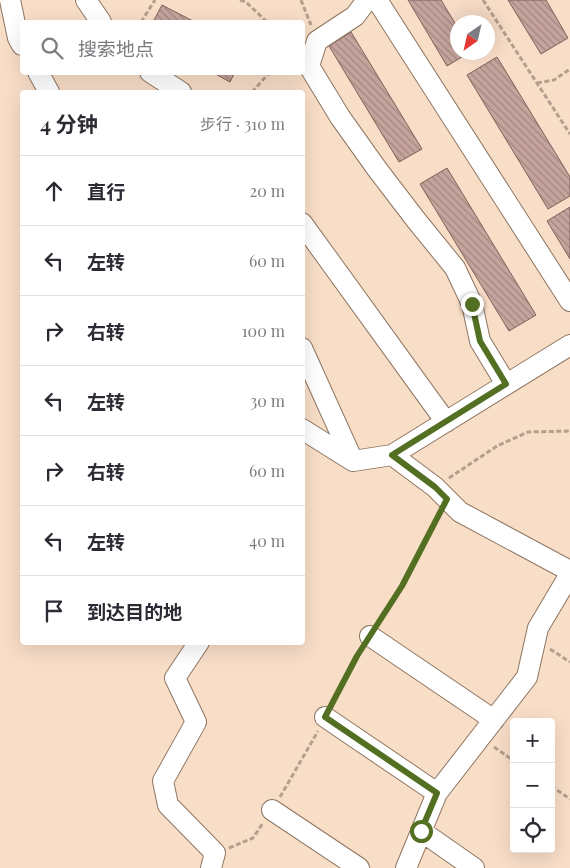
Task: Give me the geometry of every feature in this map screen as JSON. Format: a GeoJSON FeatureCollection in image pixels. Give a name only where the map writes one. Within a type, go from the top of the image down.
{"type":"FeatureCollection","features":[{"type":"Feature","properties":{"kind":"street"},"geometry":{"type":"LineString","coordinates":[[10,0],[20,42]]}},
{"type":"Feature","properties":{"kind":"street"},"geometry":{"type":"LineString","coordinates":[[86,0],[100,20]]}},
{"type":"Feature","properties":{"kind":"street"},"geometry":{"type":"LineString","coordinates":[[366,0],[355,16],[316,41],[308,66],[340,117],[377,170],[456,268],[472,304],[480,341],[506,384]]}},
{"type":"Feature","properties":{"kind":"street"},"geometry":{"type":"LineString","coordinates":[[377,0],[570,301]]}},
{"type":"Feature","properties":{"kind":"street"},"geometry":{"type":"LineString","coordinates":[[40,75],[49,90]]}},
{"type":"Feature","properties":{"kind":"street"},"geometry":{"type":"LineString","coordinates":[[155,75],[178,90]]}},
{"type":"Feature","properties":{"kind":"street"},"geometry":{"type":"LineString","coordinates":[[305,227],[446,422]]}},
{"type":"Feature","properties":{"kind":"street"},"geometry":{"type":"LineString","coordinates":[[305,431],[353,460],[392,455],[570,344]]}},
{"type":"Feature","properties":{"kind":"street"},"geometry":{"type":"LineString","coordinates":[[305,355],[353,460]]}},
{"type":"Feature","properties":{"kind":"street"},"geometry":{"type":"LineString","coordinates":[[392,455],[441,493],[460,512],[570,573],[538,628],[527,678],[437,793],[406,868]]}},
{"type":"Feature","properties":{"kind":"street"},"geometry":{"type":"LineString","coordinates":[[370,636],[494,720]]}},
{"type":"Feature","properties":{"kind":"street"},"geometry":{"type":"LineString","coordinates":[[197,645],[175,678],[196,722],[164,781],[168,805],[213,861]]}},
{"type":"Feature","properties":{"kind":"street"},"geometry":{"type":"LineString","coordinates":[[325,717],[437,793]]}},
{"type":"Feature","properties":{"kind":"street"},"geometry":{"type":"LineString","coordinates":[[272,810],[359,868]]}},
{"type":"Feature","properties":{"kind":"street"},"geometry":{"type":"LineString","coordinates":[[421,831],[474,868]]}},
{"type":"Feature","properties":{"kind":"path"},"geometry":{"type":"LineString","coordinates":[[142,20],[156,0]]}},
{"type":"Feature","properties":{"kind":"path"},"geometry":{"type":"LineString","coordinates":[[240,0],[246,2],[265,20]]}},
{"type":"Feature","properties":{"kind":"path"},"geometry":{"type":"LineString","coordinates":[[302,0],[316,41]]}},
{"type":"Feature","properties":{"kind":"path"},"geometry":{"type":"LineString","coordinates":[[483,0],[570,134]]}},
{"type":"Feature","properties":{"kind":"path"},"geometry":{"type":"LineString","coordinates":[[537,83],[554,80],[570,69]]}},
{"type":"Feature","properties":{"kind":"path"},"geometry":{"type":"LineString","coordinates":[[254,90],[267,75]]}},
{"type":"Feature","properties":{"kind":"path"},"geometry":{"type":"LineString","coordinates":[[213,861],[253,838],[272,810],[301,762],[357,656],[402,586],[441,493],[497,446],[528,432],[570,431]]}},
{"type":"Feature","properties":{"kind":"path"},"geometry":{"type":"LineString","coordinates":[[480,738],[510,758]]}},
{"type":"Feature","properties":{"kind":"path"},"geometry":{"type":"LineString","coordinates":[[555,789],[570,799]]}},
{"type":"Feature","properties":{"kind":"building"},"geometry":{"type":"Polygon","coordinates":[[[408,0],[441,0],[450,15],[450,60],[457,60],[447,66],[408,0]]]}},
{"type":"Feature","properties":{"kind":"building"},"geometry":{"type":"Polygon","coordinates":[[[508,0],[546,0],[568,38],[541,54],[508,0]]]}},
{"type":"Feature","properties":{"kind":"building"},"geometry":{"type":"Polygon","coordinates":[[[162,5],[191,20],[154,20],[162,5]]]}},
{"type":"Feature","properties":{"kind":"building"},"geometry":{"type":"Polygon","coordinates":[[[351,32],[422,149],[399,162],[329,46],[351,32]]]}},
{"type":"Feature","properties":{"kind":"building"},"geometry":{"type":"Polygon","coordinates":[[[497,57],[570,177],[570,196],[548,209],[467,75],[495,60],[497,57]]]}},
{"type":"Feature","properties":{"kind":"building"},"geometry":{"type":"Polygon","coordinates":[[[217,75],[234,75],[230,82],[217,75]]]}},
{"type":"Feature","properties":{"kind":"building"},"geometry":{"type":"Polygon","coordinates":[[[447,168],[536,315],[509,331],[420,184],[447,168]]]}},
{"type":"Feature","properties":{"kind":"building"},"geometry":{"type":"Polygon","coordinates":[[[570,207],[570,259],[547,221],[570,207]]]}},
{"type":"Feature","properties":{"kind":"route"},"geometry":{"type":"LineString","coordinates":[[421,831],[437,793],[325,717],[357,656],[402,586],[447,499],[435,487],[392,455],[506,384],[480,341],[472,304]]}}]}
